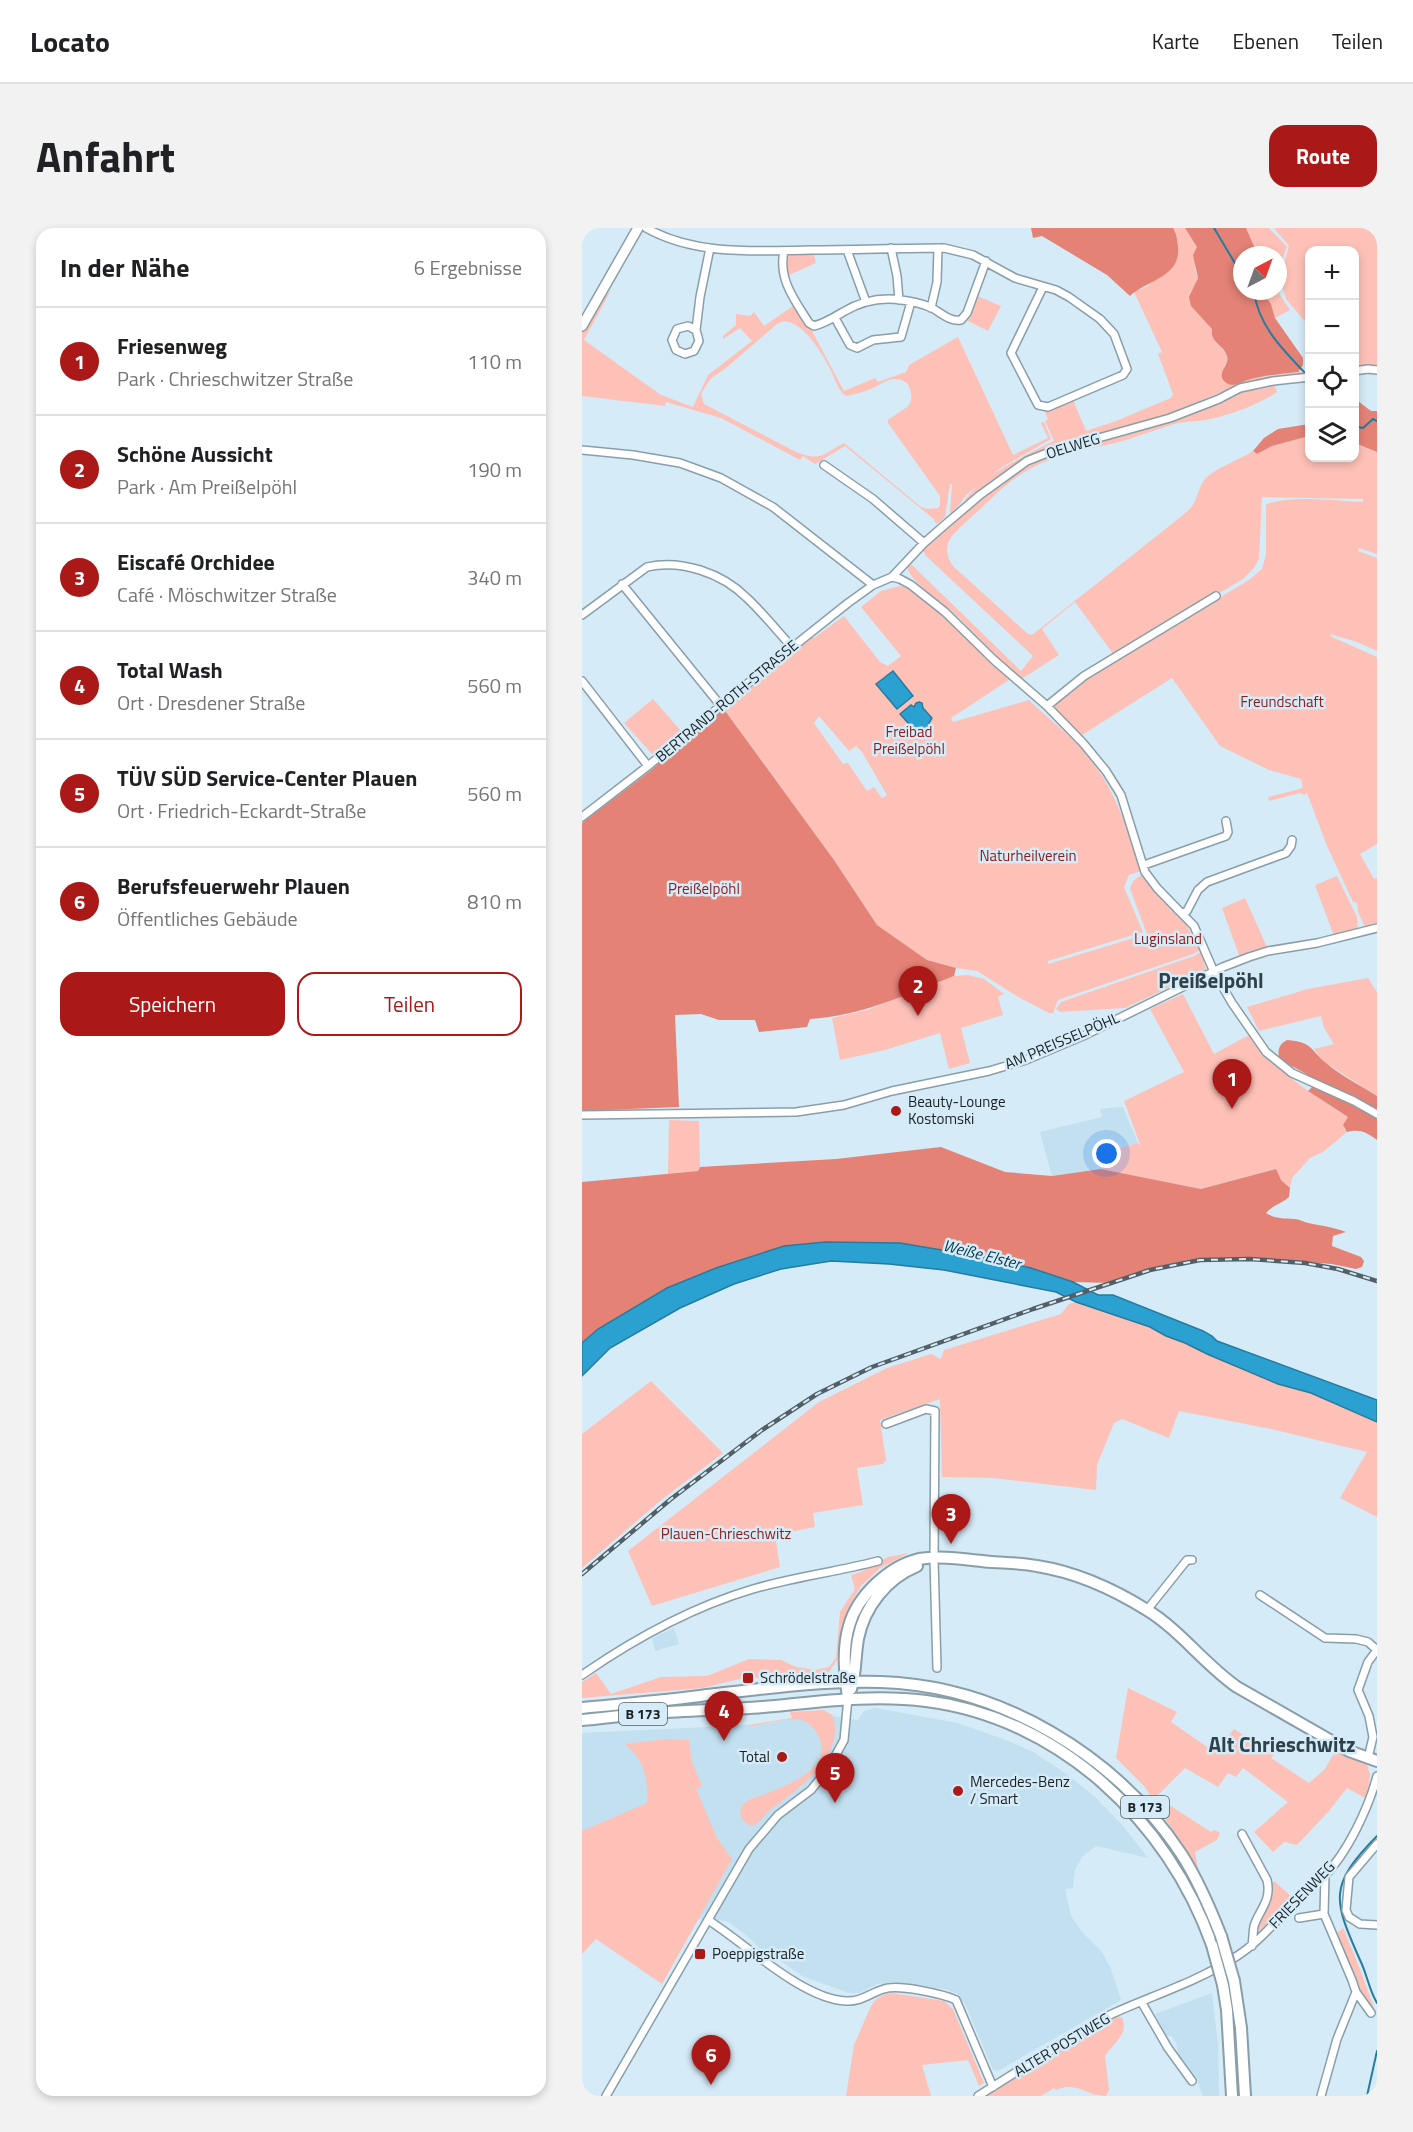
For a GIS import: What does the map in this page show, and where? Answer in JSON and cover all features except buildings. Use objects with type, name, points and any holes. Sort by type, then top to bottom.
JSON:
[{"type":"main road","points":[[848,1698],[849,1681],[845,1662],[849,1625],[868,1593],[882,1577],[898,1567],[919,1559],[948,1558],[1038,1566],[1083,1578],[1147,1610],[1180,1635],[1223,1678],[1349,1751],[1373,1760]]},
{"type":"main road","name":"B 173","points":[[582,1708],[849,1681],[919,1685],[965,1694],[1024,1718],[1078,1749],[1127,1788],[1159,1823],[1192,1872],[1221,1936],[1228,1983],[1233,2096]]},
{"type":"main road","name":"B 173","points":[[582,1720],[763,1707],[848,1698],[917,1700],[956,1707],[1003,1722],[1044,1742],[1064,1754],[1112,1791],[1138,1817],[1160,1844],[1193,1899],[1228,1983],[1241,2028],[1245,2096]]},
{"type":"street","points":[[582,326],[638,228]]},
{"type":"street","points":[[646,228],[675,241],[710,248],[745,251],[938,248],[964,252],[986,261],[1015,278],[1056,290],[1069,297],[1108,327],[1114,334],[1127,369],[1123,375],[1047,407],[1038,405],[1011,353],[1043,287]]},
{"type":"street","points":[[696,330],[688,326],[677,329],[672,340],[676,350],[685,354],[694,351],[699,341],[696,330],[710,248]]},
{"type":"street","points":[[891,248],[899,300]]},
{"type":"street","points":[[931,308],[937,282],[938,248]]},
{"type":"street","points":[[847,250],[866,302]]},
{"type":"street","points":[[784,251],[782,272],[787,288],[809,323],[814,326],[866,302],[899,300],[931,308],[952,320],[961,320],[965,317],[986,261]]},
{"type":"street","points":[[835,318],[849,345],[857,348],[873,340],[900,337],[911,302]]},
{"type":"street","points":[[1359,370],[1377,370]]},
{"type":"street","name":"OELWEG","points":[[873,585],[892,578],[924,543],[980,495],[1027,461],[1052,451],[1170,418],[1240,388],[1273,381],[1305,378]]},
{"type":"street","points":[[582,450],[680,463],[721,478],[773,507],[873,585]]},
{"type":"street","points":[[824,465],[873,499],[924,543]]},
{"type":"street","points":[[582,615],[647,567],[658,564],[687,566],[716,576],[746,597],[792,647]]},
{"type":"street","points":[[892,578],[900,579],[911,585],[945,612],[994,660],[1047,706],[1106,771],[1121,795],[1145,872],[1176,909],[1194,926],[1214,972],[1266,1052],[1292,1073],[1377,1114]]},
{"type":"street","points":[[622,584],[721,706]]},
{"type":"street","name":"BERTRAND-ROTH-STRASSE","points":[[582,817],[648,766],[792,647],[873,585]]},
{"type":"street","points":[[1047,706],[1084,676],[1216,596]]},
{"type":"street","points":[[582,681],[648,766]]},
{"type":"street","points":[[582,694],[590,690]]},
{"type":"street","points":[[1143,865],[1226,836],[1228,832],[1226,821]]},
{"type":"street","points":[[1176,909],[1182,913],[1187,912],[1198,890],[1207,882],[1286,853],[1292,846],[1292,840]]},
{"type":"street","name":"AM PREISSELPÖHL","points":[[582,1115],[796,1112],[844,1105],[892,1091],[988,1071],[1026,1060],[1083,1036],[1214,972],[1268,951],[1317,943],[1377,928]]},
{"type":"street","points":[[886,1424],[926,1409],[935,1411],[934,1559],[937,1668]]},
{"type":"street","points":[[1147,1610],[1187,1560],[1192,1560]]},
{"type":"street","points":[[582,1675],[635,1641],[697,1609],[753,1589],[878,1562]]},
{"type":"street","points":[[1260,1595],[1325,1638],[1356,1639],[1368,1642],[1377,1650],[1368,1662],[1358,1690],[1369,1716],[1373,1760]]},
{"type":"street","points":[[606,2096],[753,1844],[778,1815],[811,1790],[828,1769],[844,1740],[848,1698]]},
{"type":"street","name":"FRIESENWEG","points":[[1214,1969],[1252,1946],[1326,1875],[1354,1834],[1365,1813],[1377,1776]]},
{"type":"street","name":"FRIESENWEG","points":[[1242,1834],[1269,1888],[1261,1915],[1254,1924],[1252,1946]]},
{"type":"street","points":[[1377,1844],[1349,1877],[1346,1910],[1349,1917],[1360,1924],[1377,1925]]},
{"type":"street","points":[[1326,1875],[1324,1914],[1356,1992],[1371,2013]]},
{"type":"street","points":[[1299,1918],[1324,1914]]},
{"type":"street","points":[[708,1920],[797,1984],[833,1999],[845,2002],[859,2001],[885,1988],[894,1987],[934,1993],[956,2000],[993,2087]]},
{"type":"street","name":"ALTER POSTWEG","points":[[978,2096],[1091,2025],[1214,1969]]},
{"type":"street","points":[[1322,2096],[1337,2039],[1356,1992]]},
{"type":"street","points":[[1142,2003],[1168,2048],[1192,2081]]},
{"type":"shaded area","points":[[1123,1107],[1138,1143],[1102,1152],[1103,1166],[1101,1169],[1052,1176],[1040,1132],[1102,1117],[1100,1109]]},
{"type":"shaded area","points":[[674,1628],[679,1644],[655,1651],[652,1638]]},
{"type":"shaded area","points":[[876,1708],[957,1723],[1033,1752],[1094,1796],[1124,1827],[1148,1858],[1096,1846],[1082,1857],[1075,1870],[1073,1888],[1065,1889],[1071,1916],[1082,1932],[1102,1952],[1111,1969],[1121,2000],[998,2071],[993,2070],[966,2006],[957,1994],[945,1989],[891,1982],[877,1984],[859,1993],[849,1993],[802,1976],[775,1957],[766,1954],[727,1921],[698,1919],[582,1831],[582,1733],[767,1724],[819,1714],[858,1720],[864,1711]]},
{"type":"shaded area","points":[[1212,1993],[1218,2045],[1219,2096],[1203,2096],[1196,2077],[1178,2053],[1172,2036],[1167,2036],[1155,2014]]},
{"type":"green space","points":[[1031,228],[1173,228],[1177,239],[1177,257],[1174,265],[1162,277],[1130,296],[1107,275],[1042,236],[1033,238]]},
{"type":"green space","points":[[1173,228],[1185,228],[1197,247],[1195,269],[1198,278],[1193,288],[1191,302],[1212,329],[1213,338],[1224,351],[1228,360],[1224,367],[1236,385],[1253,378],[1299,370],[1304,374],[1244,383],[1165,415],[1041,451],[1010,468],[963,504],[969,495],[990,476],[1054,441],[1045,421],[1048,419],[1045,412],[1073,400],[1086,431],[1171,398],[1173,394],[1158,354],[1162,352],[1134,292],[1148,286],[1176,232]]},
{"type":"green space","points":[[1185,228],[1246,228],[1254,246],[1233,246],[1233,300],[1268,300],[1275,318],[1303,358],[1303,365],[1298,372],[1257,378],[1234,385],[1223,380],[1222,372],[1228,359],[1227,356],[1215,341],[1212,329],[1191,306],[1189,297],[1198,278],[1193,255],[1197,247]]},
{"type":"green space","points":[[1246,228],[1269,228],[1286,246],[1254,246]]},
{"type":"green space","points":[[1274,228],[1377,228],[1377,365],[1359,367],[1359,246],[1305,246],[1305,321],[1287,300],[1289,246]]},
{"type":"green space","points":[[814,255],[816,263],[787,276],[786,260],[789,256]]},
{"type":"green space","points":[[611,290],[584,340],[661,395],[693,407],[708,375],[752,341],[740,328],[723,339],[723,336],[736,325],[736,314],[750,316],[754,312],[764,326],[793,306],[812,331],[844,391],[875,378],[878,382],[906,372],[909,365],[958,337],[1013,455],[1048,438],[1041,423],[1044,422],[1051,439],[1002,467],[966,495],[950,514],[952,484],[950,484],[945,517],[937,524],[845,446],[815,464],[803,456],[800,460],[721,418],[666,402],[665,406],[582,396],[582,331]],"holes":[[[784,321],[805,332],[816,346],[838,387],[846,396],[894,379],[908,384],[911,392],[910,403],[888,420],[888,423],[940,496],[938,508],[921,507],[844,443],[822,455],[804,455],[704,404],[701,394],[710,379],[777,324]]]},
{"type":"green space","points":[[977,296],[1001,306],[988,331],[968,321]]},
{"type":"green space","points":[[1268,300],[1283,300],[1290,310],[1275,318]]},
{"type":"green space","name":"Freundschaft","points":[[1266,384],[1275,386],[1277,392],[1236,412],[1205,420],[1174,424],[1126,440],[1041,463],[1005,486],[957,531],[949,541],[947,552],[953,566],[1028,634],[1032,635],[1191,508],[1204,480],[1212,473],[1253,451],[1257,454],[1272,446],[1305,437],[1305,462],[1359,462],[1359,445],[1377,452],[1377,554],[1359,548],[1358,551],[1377,558],[1377,651],[1330,634],[1332,637],[1377,657],[1377,844],[1360,854],[1374,879],[1377,878],[1377,924],[1365,927],[1358,912],[1357,903],[1353,902],[1327,846],[1307,793],[1269,801],[1268,797],[1303,787],[1301,779],[1269,770],[1220,746],[1172,678],[1082,735],[1052,705],[1087,677],[1249,580],[1262,569],[1266,555],[1266,505],[1300,499],[1363,502],[1363,499],[1262,497],[1259,559],[1243,579],[1114,655],[1075,602],[1042,629],[1059,655],[1020,680],[957,616],[915,580],[907,567],[912,565],[1021,671],[1033,656],[925,555],[923,549],[997,483],[1032,461],[1216,402]]},
{"type":"green space","points":[[1359,402],[1371,411],[1377,411],[1377,452],[1359,445]]},
{"type":"green space","points":[[1305,425],[1305,437],[1272,446],[1257,454],[1253,451],[1264,438],[1278,429]]},
{"type":"green space","name":"Naturheilverein","points":[[900,586],[928,600],[973,640],[1009,680],[951,718],[953,722],[1029,700],[1071,738],[1090,759],[1117,804],[1141,871],[1129,875],[1124,887],[1143,932],[1048,961],[1048,964],[1147,934],[1130,889],[1135,880],[1143,875],[1183,919],[1200,950],[1058,1000],[1053,1013],[1049,1013],[977,971],[927,960],[877,925],[834,860],[723,708],[812,635],[814,638],[844,616],[880,662],[888,666],[901,656],[861,607],[881,591]],"holes":[[[819,716],[849,751],[856,746],[862,752],[887,795],[882,798],[874,787],[867,791],[848,763],[843,764],[814,723]]]},
{"type":"green space","points":[[653,699],[682,732],[652,754],[624,723]]},
{"type":"green space","name":"Preißelpöhl","points":[[723,708],[834,860],[877,925],[927,960],[956,968],[954,976],[866,1009],[810,1019],[807,1027],[759,1032],[755,1020],[719,1020],[701,1014],[675,1015],[679,1107],[582,1111],[582,823],[650,771]]},
{"type":"green space","points":[[1337,876],[1357,917],[1358,929],[1334,936],[1315,885]]},
{"type":"green space","points":[[1245,898],[1267,947],[1240,958],[1222,908]]},
{"type":"green space","points":[[1201,952],[1206,970],[1125,1008],[1060,1012],[1056,1009],[1061,1002]]},
{"type":"green space","points":[[968,975],[984,979],[1004,994],[998,997],[1003,1015],[961,1028],[970,1063],[949,1069],[940,1033],[885,1050],[840,1060],[832,1018],[867,1010],[954,976]]},
{"type":"green space","points":[[1368,978],[1377,992],[1377,1096],[1324,1062],[1314,1049],[1334,1044],[1324,1028],[1321,1016],[1259,1031],[1247,1007],[1308,989]]},
{"type":"green space","points":[[1183,994],[1214,1054],[1249,1035],[1270,1060],[1282,1070],[1348,1117],[1344,1128],[1347,1132],[1323,1152],[1310,1158],[1292,1178],[1290,1188],[1281,1180],[1275,1169],[1201,1189],[1101,1169],[1103,1166],[1102,1153],[1138,1143],[1141,1147],[1124,1101],[1184,1072],[1150,1009]]},
{"type":"green space","points":[[1287,1040],[1306,1044],[1332,1068],[1377,1096],[1377,1140],[1363,1132],[1347,1132],[1343,1125],[1348,1117],[1308,1091],[1313,1086],[1310,1076],[1279,1059],[1279,1048]]},
{"type":"green space","points":[[669,1120],[699,1121],[700,1167],[698,1171],[668,1174]]},
{"type":"green space","points":[[941,1147],[1005,1172],[1052,1176],[1101,1169],[1201,1189],[1276,1169],[1281,1180],[1290,1188],[1289,1197],[1266,1213],[1346,1232],[1333,1236],[1332,1246],[1361,1257],[1364,1261],[1362,1267],[1356,1269],[1332,1264],[1276,1260],[1200,1260],[1150,1270],[1111,1283],[1073,1282],[1031,1268],[989,1258],[900,1243],[826,1242],[784,1246],[716,1268],[667,1288],[598,1329],[582,1343],[582,1182],[698,1171],[700,1167],[836,1159]]},
{"type":"green space","name":"Plauen-Chrieschwitz","points":[[1076,1302],[1150,1327],[1207,1354],[1311,1393],[1377,1422],[1377,1517],[1340,1498],[1367,1452],[1271,1429],[1179,1411],[1169,1438],[1122,1419],[1114,1423],[1097,1465],[1096,1490],[993,1478],[942,1477],[940,1399],[880,1420],[886,1460],[883,1464],[857,1468],[863,1505],[813,1513],[815,1527],[775,1535],[780,1567],[652,1606],[628,1551],[819,1402],[887,1368],[931,1354],[941,1359],[944,1350],[1061,1314],[1069,1304]]},
{"type":"green space","points":[[651,1381],[723,1453],[660,1501],[582,1568],[582,1434]]},
{"type":"green space","points":[[909,1553],[880,1568],[861,1586],[850,1604],[837,1660],[829,1672],[753,1678],[751,1675],[745,1675],[744,1678],[702,1688],[582,1698],[582,1682],[596,1673],[611,1694],[661,1677],[707,1676],[749,1659],[781,1660],[796,1667],[816,1670],[829,1667],[836,1658],[840,1612],[855,1589],[851,1575],[888,1557]]},
{"type":"green space","points":[[1128,1688],[1177,1712],[1171,1722],[1216,1753],[1234,1729],[1274,1755],[1271,1758],[1309,1783],[1325,1769],[1335,1751],[1367,1764],[1370,1775],[1367,1799],[1347,1788],[1297,1845],[1284,1842],[1273,1852],[1254,1832],[1288,1802],[1243,1768],[1236,1777],[1228,1773],[1218,1787],[1185,1768],[1157,1796],[1211,1832],[1215,1830],[1220,1833],[1217,1840],[1195,1852],[1198,1869],[1144,1786],[1116,1758]]},
{"type":"green space","points":[[824,1710],[832,1715],[835,1729],[833,1743],[827,1756],[818,1769],[794,1792],[750,1826],[742,1819],[740,1810],[744,1804],[795,1781],[805,1774],[820,1758],[821,1747],[818,1735],[808,1723],[802,1720],[790,1719],[742,1726],[792,1718],[790,1712]]},
{"type":"green space","points":[[666,1739],[689,1740],[692,1762],[702,1786],[696,1789],[717,1838],[732,1859],[662,1984],[596,1939],[582,1954],[582,1831],[647,1803],[644,1770],[637,1757],[625,1744]]},
{"type":"green space","points":[[1274,1881],[1292,1897],[1309,1883],[1259,1931],[1257,1926],[1271,1896],[1270,1884]]},
{"type":"green space","points":[[1343,1928],[1377,2017],[1357,1987],[1336,1934]]},
{"type":"green space","points":[[892,1993],[944,2001],[953,2009],[984,2083],[979,2086],[968,2060],[922,2065],[931,2096],[846,2096],[854,2045],[871,2006],[875,2000]]},
{"type":"green space","points":[[1116,2015],[1122,2018],[1124,2029],[1105,2056],[1109,2090],[1106,2096],[1070,2087],[1056,2090],[1054,2088],[1041,2096],[983,2096],[1076,2036]]},
{"type":"water","points":[[893,671],[913,696],[897,709],[876,684]]},
{"type":"water","points":[[919,702],[932,718],[929,723],[932,727],[924,734],[921,730],[917,733],[900,714]]},
{"type":"water","points":[[826,1242],[900,1243],[989,1258],[1031,1268],[1073,1282],[1098,1295],[1113,1295],[1203,1331],[1217,1341],[1377,1400],[1377,1422],[1311,1393],[1278,1384],[1150,1327],[1076,1302],[1056,1292],[944,1270],[889,1264],[831,1261],[781,1269],[734,1284],[680,1308],[610,1348],[582,1376],[582,1343],[598,1329],[667,1288],[716,1268],[784,1246]]},
{"type":"waterway","points":[[1214,228],[1233,260]]},
{"type":"waterway","points":[[1255,300],[1266,327],[1305,373]]},
{"type":"waterway","points":[[1359,427],[1363,428],[1373,419],[1377,421]]},
{"type":"waterway","points":[[1377,1836],[1350,1868],[1343,1881],[1340,1894],[1344,1922],[1377,2003]]},
{"type":"waterway","points":[[1367,2096],[1377,2051]]},
{"type":"railway","points":[[582,1574],[671,1499],[762,1430],[817,1394],[872,1367],[1150,1270],[1200,1260],[1250,1259],[1305,1263],[1338,1269],[1377,1281]]},
{"type":"place","name":"Schöne Aussicht","points":[[918,1016]]},
{"type":"place","name":"Friesenweg","points":[[1232,1109]]},
{"type":"place","name":"Beauty-Lounge Kostomski","points":[[896,1111]]},
{"type":"place","name":"Eiscafé Orchidee","points":[[951,1544]]},
{"type":"place","name":"Schrödelstraße","points":[[748,1678]]},
{"type":"place","name":"Total Wash","points":[[724,1741]]},
{"type":"place","name":"Total","points":[[782,1757]]},
{"type":"place","name":"Mercedes-Benz / Smart","points":[[958,1791]]},
{"type":"place","name":"TÜV SÜD Service-Center Plauen","points":[[835,1803]]},
{"type":"place","name":"Poeppigstraße","points":[[700,1954]]},
{"type":"place","name":"Berufsfeuerwehr Plauen","points":[[711,2085]]},
{"type":"district","name":"Preißelpöhl","points":[[1211,981]]},
{"type":"district","name":"Alt Chrieschwitz","points":[[1282,1745]]},
{"type":"park label","name":"Freibad Preißelpöhl","points":[[909,740]]},
{"type":"park label","name":"Luginsland","points":[[1168,939]]},
{"type":"water label","name":"Weiße Elster","points":[[982,1254]]}]
